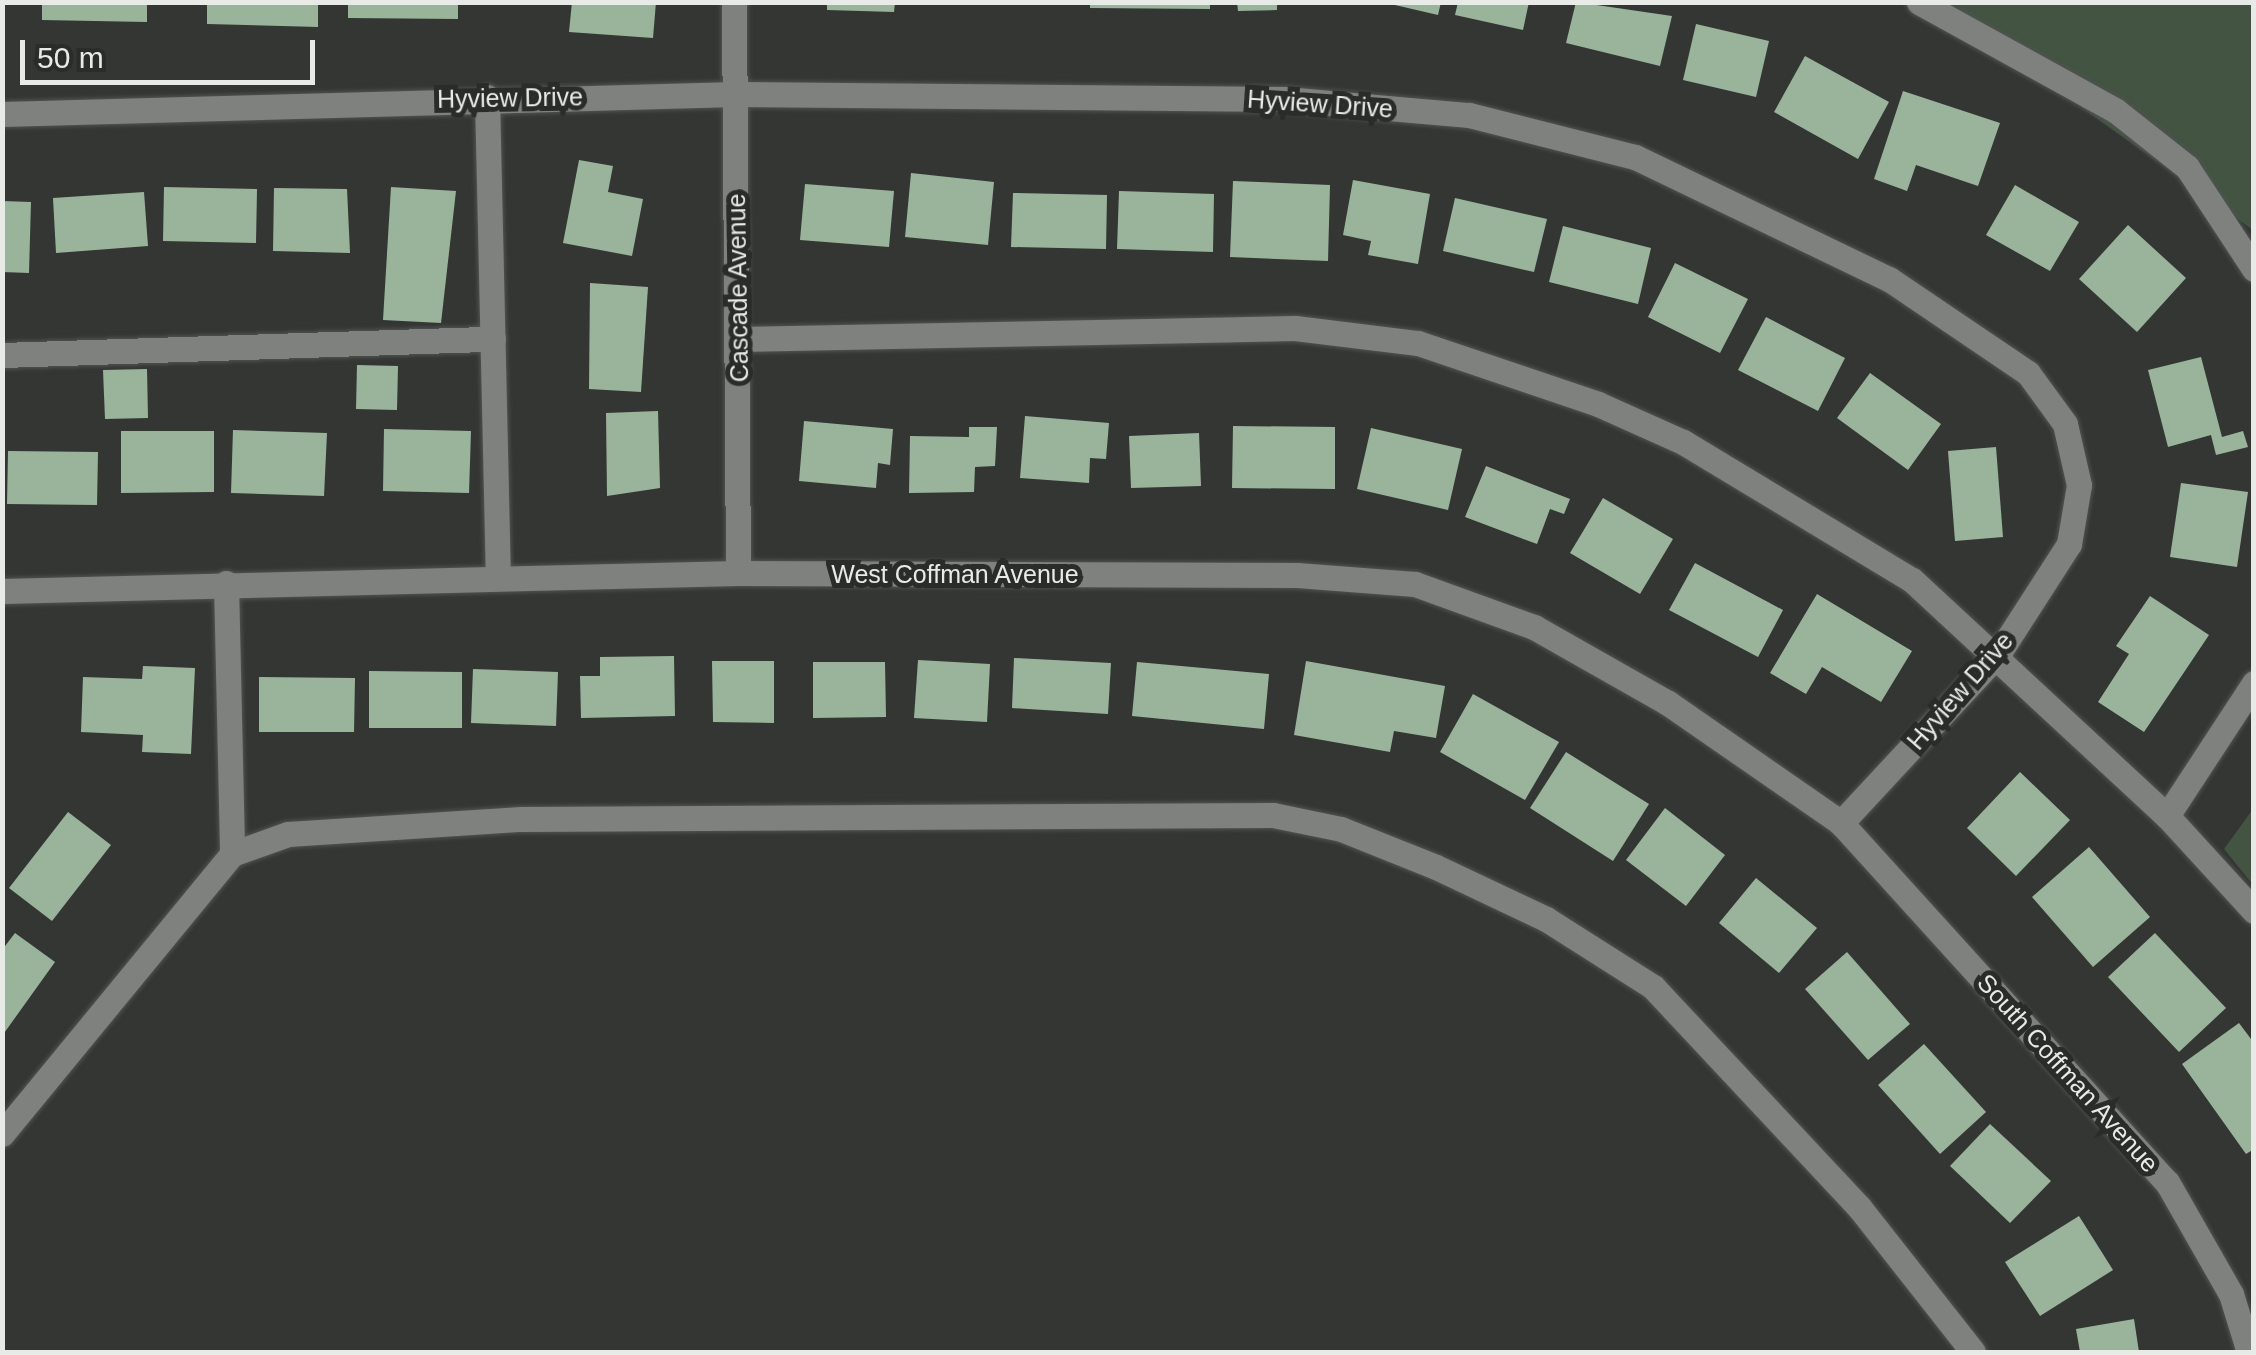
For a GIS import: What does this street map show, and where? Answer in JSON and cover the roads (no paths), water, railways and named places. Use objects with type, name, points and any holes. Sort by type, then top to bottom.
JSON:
[{"type":"street","name":"Cascade Avenue","points":[[734,2],[738,572]]},
{"type":"street","points":[[1919,2],[2114,110],[2186,167],[2254,269]]},
{"type":"street","name":"Hyview Drive","points":[[2,114],[736,94],[1285,99],[1469,115],[1635,157],[1888,279],[2028,373],[2065,424],[2079,485],[2069,544],[1998,654],[1842,824]]},
{"type":"street","points":[[486,98],[498,575]]},
{"type":"street","points":[[739,339],[1295,328],[1418,343],[1598,404],[1682,442],[1912,580],[1998,654],[2167,816],[2254,911]]},
{"type":"street","points":[[2,354],[492,339]]},
{"type":"street","name":"West Coffman Avenue","points":[[2,591],[498,575],[738,572],[1297,575],[1415,584],[1534,627],[1668,703],[1842,824]]},
{"type":"street","points":[[226,583],[232,854]]},
{"type":"street","points":[[2167,816],[2254,683]]},
{"type":"street","points":[[2,1134],[232,854],[288,834],[522,818],[1272,816],[1341,828],[1546,920],[1653,987],[1860,1207],[1972,1352]]},
{"type":"street","name":"South Coffman Avenue","points":[[1842,824],[2167,1182],[2231,1294],[2250,1352]]}]
